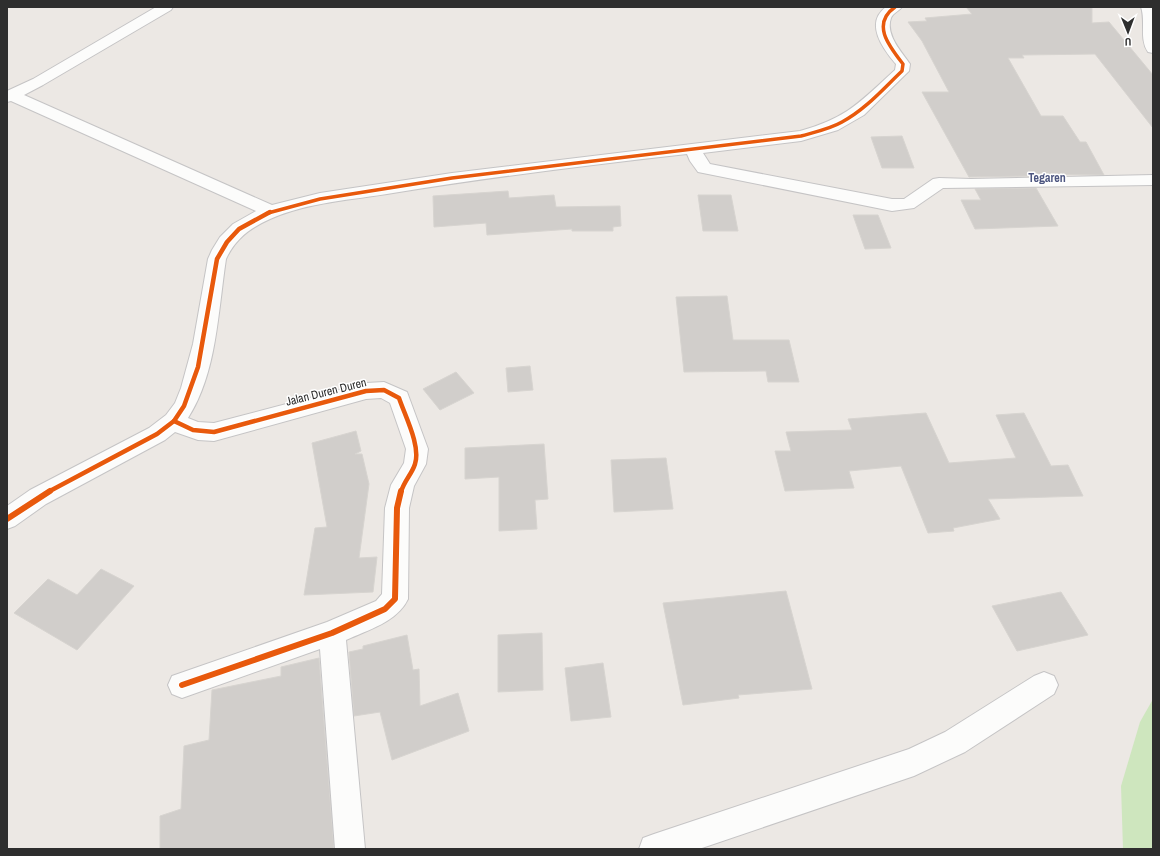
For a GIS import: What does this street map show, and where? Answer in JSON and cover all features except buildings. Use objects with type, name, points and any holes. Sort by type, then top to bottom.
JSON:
[{"type":"street","points":[[9,96],[38,82],[166,7]]},
{"type":"street","points":[[7,519],[38,497],[157,434],[174,421],[196,382],[217,259],[223,245],[232,234],[272,212],[292,205],[467,176],[801,136],[843,122],[864,106],[902,71],[903,64],[885,35],[882,21],[885,14],[896,7]]},
{"type":"street","points":[[1148,7],[1151,16],[1150,44],[1153,49]]},
{"type":"street","points":[[9,96],[272,212]]},
{"type":"street","points":[[694,149],[698,161],[704,168],[892,205],[908,204],[939,183],[971,184],[1153,180]]},
{"type":"street","name":"Jalan Duren Duren","points":[[174,421],[188,430],[200,433],[214,432],[366,391],[384,390],[399,398],[416,449],[415,464],[403,485],[397,508],[395,600],[385,609],[332,632],[182,685]]},
{"type":"street","points":[[332,632],[350,849]]},
{"type":"street","points":[[654,849],[914,762],[955,742],[1044,685]]},
{"type":"green space","points":[[1153,699],[1153,849],[1123,849],[1121,786],[1140,722]]},
{"type":"cycle path","points":[[7,519],[38,497],[157,434],[174,421],[184,406],[192,388],[198,367],[208,320],[217,259],[227,242],[247,223],[288,206],[337,196],[502,171],[801,136],[822,130],[850,117],[874,98],[902,71],[903,64],[888,42],[884,34],[883,27],[883,19],[887,13],[895,7]]},
{"type":"cycle path","points":[[174,421],[193,430],[214,432],[366,391],[384,390],[399,398],[417,449],[415,464],[403,485],[397,508],[395,599],[385,609],[332,633],[182,685]]},
{"type":"district","name":"Tegaren","points":[[1047,178]]}]
